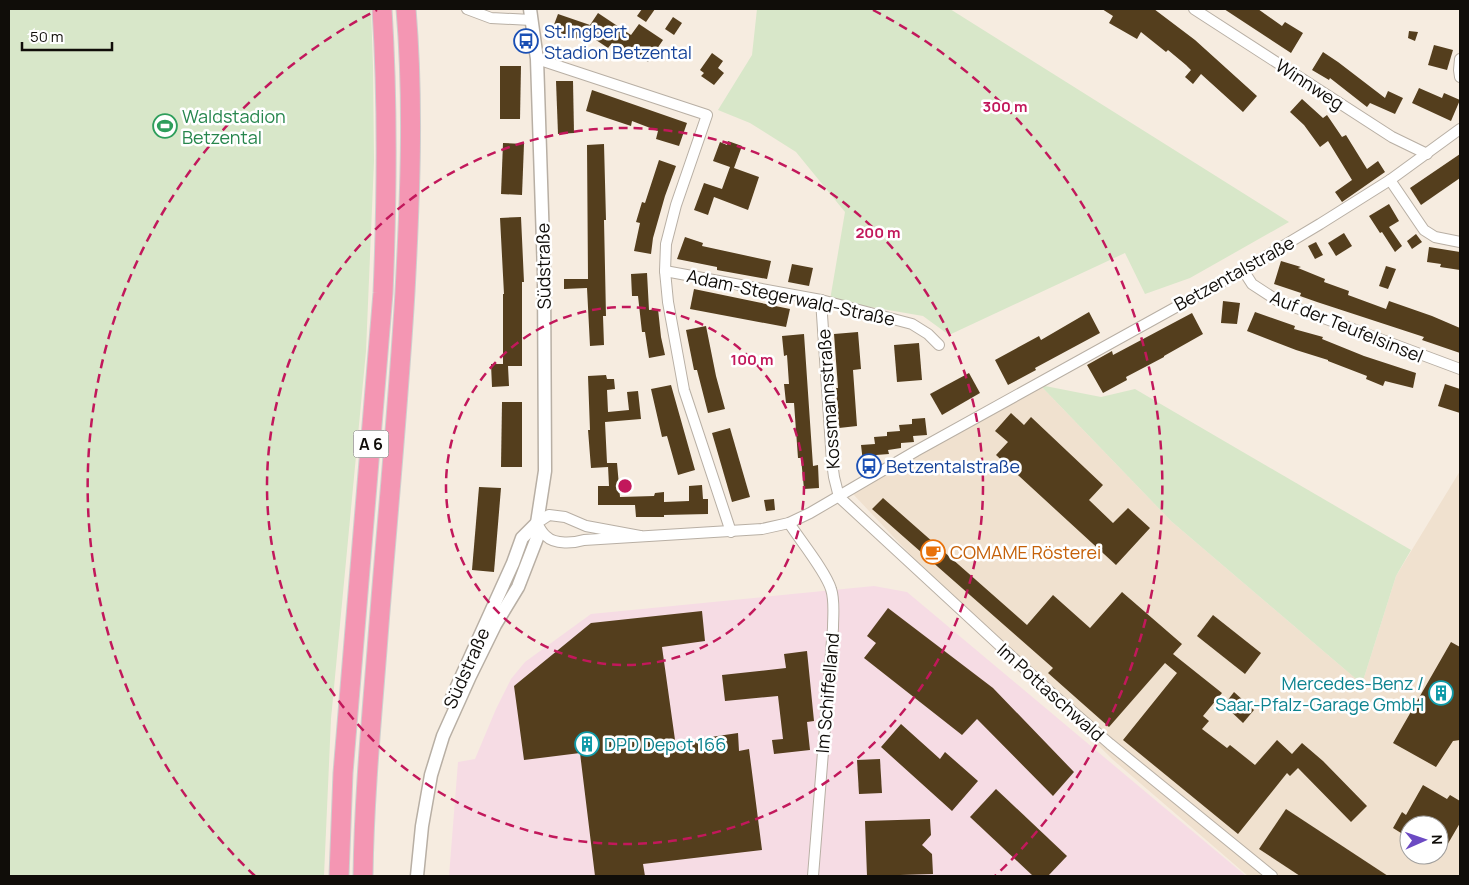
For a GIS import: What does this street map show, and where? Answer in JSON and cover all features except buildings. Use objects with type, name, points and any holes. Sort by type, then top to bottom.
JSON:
[{"type":"highway","name":"A 6","points":[[339,876],[343,773],[386,231],[386,94],[382,10]]},
{"type":"highway","name":"A 6","points":[[363,876],[372,710],[407,250],[410,176],[410,99],[406,12]]},
{"type":"street","points":[[467,9],[491,18],[530,14]]},
{"type":"street","name":"Winnweg","points":[[1194,9],[1392,137],[1427,154]]},
{"type":"street","name":"Südstraße","points":[[417,876],[422,826],[431,775],[443,736],[446,712],[456,686],[513,563],[522,538],[537,523],[545,471],[544,263],[537,58],[530,14]]},
{"type":"street","points":[[537,58],[707,115],[676,205],[666,244],[665,271],[668,302],[684,390],[731,532]]},
{"type":"street","points":[[1460,59],[1460,77]]},
{"type":"street","name":"Betzentalstraße","points":[[640,536],[731,532],[762,529],[789,523],[839,497],[924,446],[1243,270],[1390,180],[1460,129]]},
{"type":"street","points":[[1390,180],[1424,230],[1436,237],[1460,242]]},
{"type":"street","name":"Auf der Teufelsinsel","points":[[1243,270],[1252,284],[1278,301],[1460,369]]},
{"type":"street","name":"Adam-Stegerwald-Straße","points":[[665,271],[821,300],[912,324],[928,334],[939,345]]},
{"type":"street","name":"Kossmannstraße","points":[[821,300],[832,462],[839,497]]},
{"type":"street","name":"Im Pottaschwald","points":[[839,497],[1049,691],[1110,744],[1272,876]]},
{"type":"street","points":[[549,515],[565,517],[586,526],[640,536],[584,540],[574,543],[558,541],[546,537],[537,523],[549,515]]},
{"type":"street","name":"Im Schiffelland","points":[[789,523],[826,577],[831,589],[833,603],[833,628],[813,876]]},
{"type":"shaded area","points":[[1040,385],[1171,521],[1362,684],[1396,576],[1460,471],[1460,876],[1248,876],[1112,759],[955,602],[853,494]]},
{"type":"shaded area","points":[[874,586],[907,592],[1246,876],[449,876],[458,762],[475,759],[511,679],[525,662],[591,614]]},
{"type":"green space","points":[[9,9],[371,9],[374,161],[366,351],[331,719],[324,876],[9,876]]},
{"type":"green space","points":[[757,9],[950,9],[1289,222],[1190,278],[1145,294],[1125,253],[949,335],[923,316],[830,300],[845,212],[796,152],[750,123],[718,110],[752,55]]},
{"type":"green space","points":[[1040,385],[1101,397],[1135,389],[1411,550],[1396,576],[1362,684],[1171,521]]},
{"type":"place","name":"St.Ingbert Stadion Betzental","points":[[526,41]]},
{"type":"place","name":"Waldstadion Betzental","points":[[165,126]]},
{"type":"place","name":"Betzentalstraße","points":[[869,466]]},
{"type":"place","name":"COMAME Rösterei","points":[[933,552]]},
{"type":"place","name":"Mercedes-Benz / Saar-Pfalz-Garage GmbH","points":[[1441,693]]},
{"type":"place","name":"DPD Depot 166","points":[[587,744]]}]
